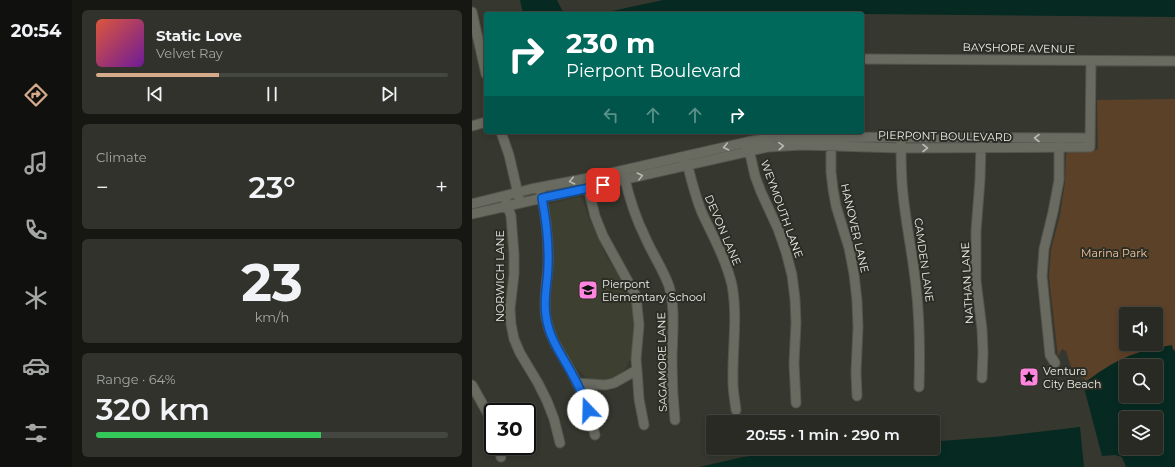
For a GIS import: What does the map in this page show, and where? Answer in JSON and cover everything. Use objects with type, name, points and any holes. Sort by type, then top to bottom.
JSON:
[{"type":"street","points":[[472,12],[475,45],[484,69]]},
{"type":"street","name":"BAYSHORE AVENUE","points":[[864,59],[1175,61]]},
{"type":"street","points":[[1090,138],[1092,61]]},
{"type":"street","points":[[472,126],[484,123]]},
{"type":"street","points":[[502,134],[509,155],[520,203]]},
{"type":"street","name":"PIERPONT BOULEVARD","points":[[472,204],[623,170],[687,160],[748,147],[775,137],[901,148],[1090,147],[1090,138],[901,137],[830,141]]},
{"type":"street","name":"CAMDEN LANE","points":[[901,137],[901,174],[919,317],[919,387]]},
{"type":"street","name":"NATHAN LANE","points":[[981,138],[980,180],[976,231],[976,281],[982,329],[982,378]]},
{"type":"street","points":[[1055,363],[1050,355],[1042,276],[1044,249],[1059,180],[1059,138]]},
{"type":"street","name":"HANOVER LANE","points":[[830,141],[833,189],[836,206],[849,248],[857,301],[858,327],[856,372],[858,396]]},
{"type":"street","name":"WEYMOUTH LANE","points":[[748,147],[759,187],[778,229],[792,275],[796,323],[794,363],[796,403]]},
{"type":"street","name":"PIERPONT BOULEVARD","points":[[472,214],[625,180],[687,160]]},
{"type":"street","name":"DEVON LANE","points":[[687,160],[695,194],[720,249],[732,285],[736,322],[733,383],[736,410]]},
{"type":"street","name":"SAGAMORE LANE","points":[[623,170],[638,223],[663,271],[669,286],[674,319],[672,375],[675,420]]},
{"type":"street","points":[[589,178],[591,187],[590,195],[595,216],[612,254],[636,296],[639,325],[636,359],[639,399],[644,425]]},
{"type":"street","points":[[540,188],[549,247],[545,301],[549,330],[554,344],[577,383],[588,410],[595,435]]},
{"type":"street","name":"NORWICH LANE","points":[[505,196],[511,216],[514,254],[514,274],[510,309],[514,339],[520,353],[547,401],[560,443]]},
{"type":"street","points":[[577,383],[605,385],[614,383],[637,370]]},
{"type":"street","points":[[472,385],[484,407]]},
{"type":"shaded area","name":"Pierpont Elementary School","points":[[578,197],[583,200],[589,220],[605,254],[624,283],[634,307],[636,323],[634,345],[625,369],[617,378],[601,382],[591,380],[582,374],[568,358],[552,332],[548,303],[553,267],[553,247],[552,227],[548,205]]},
{"type":"green space","name":"Marina Park","points":[[1175,99],[1175,349],[1136,359],[1119,359],[1119,365],[1087,381],[1072,370],[1066,351],[1062,349],[1058,356],[1049,277],[1051,250],[1060,215],[1065,182],[1066,155],[1068,152],[1090,152],[1098,149],[1097,100]]},
{"type":"water","points":[[520,0],[557,0],[562,10],[565,12],[523,12]]},
{"type":"water","points":[[663,0],[1175,0],[1175,17],[864,14],[864,12],[607,12]]},
{"type":"water","points":[[1172,345],[1173,350],[1175,351],[1175,467],[1126,467],[1122,457],[1115,455],[1102,456],[1083,384],[1119,361],[1119,403],[1163,403],[1163,359],[1123,359],[1143,351],[1163,351],[1163,346]]},
{"type":"water","points":[[1080,427],[1084,467],[699,467],[743,457],[761,455],[940,455],[940,441],[994,437]]},
{"type":"place","name":"Pierpont Elementary School","points":[[588,290]]},
{"type":"place","name":"Ventura City Beach","points":[[1029,377]]},
{"type":"route","points":[[588,410],[572,374],[554,344],[549,330],[545,301],[549,247],[542,198],[603,185]]}]
